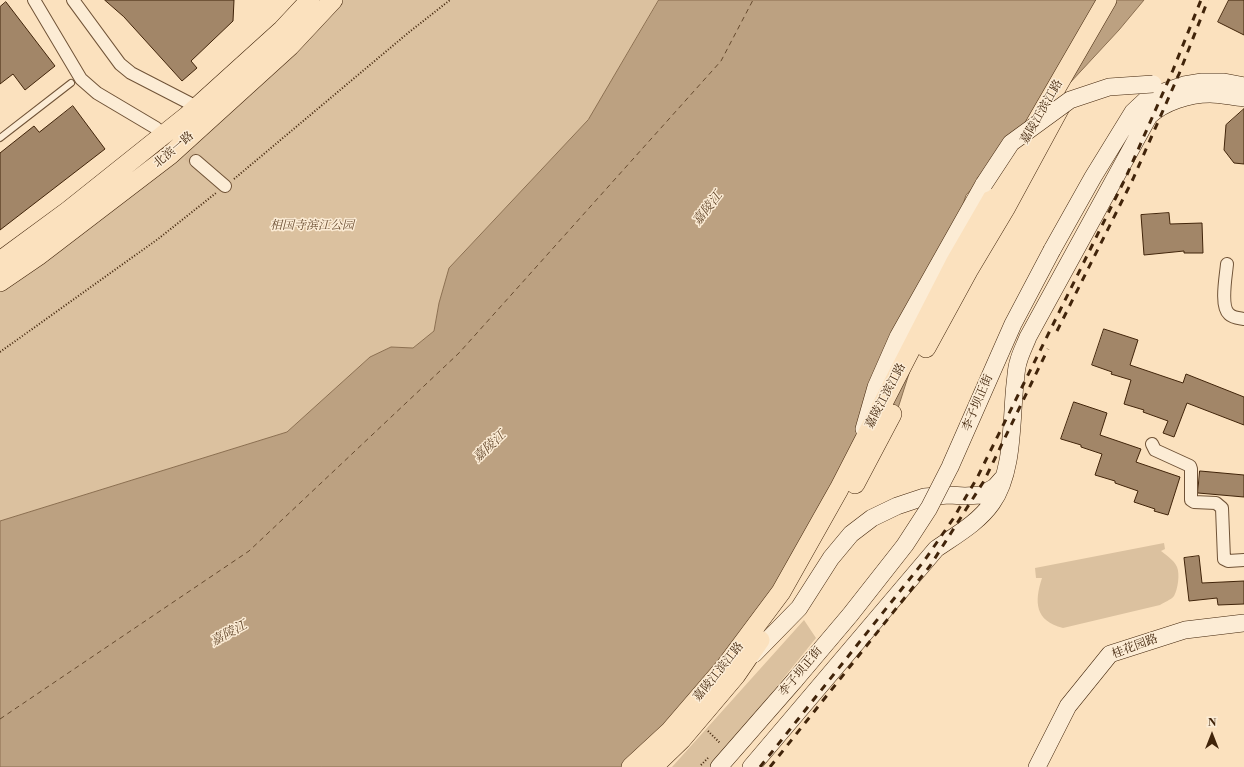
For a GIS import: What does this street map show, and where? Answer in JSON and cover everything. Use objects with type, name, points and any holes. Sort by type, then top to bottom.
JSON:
[{"type":"main road","name":"北滨一路","points":[[0,261],[68,211],[197,107],[282,30],[310,0]]},
{"type":"main road","name":"北滨一路","points":[[0,282],[38,256],[170,155],[290,46],[334,0]]},
{"type":"main road","name":"嘉陵江滨江路","points":[[631,767],[670,731],[725,667],[781,592],[839,488],[956,263],[1107,0]]},
{"type":"main road","name":"嘉陵江滨江路","points":[[653,767],[681,740],[736,675],[788,600],[849,496],[968,271],[1005,209],[1120,0]]},
{"type":"main road","points":[[860,446],[876,387],[898,337],[984,184],[1012,144],[1070,100],[1109,87],[1202,82]]},
{"type":"main road","name":"李子坝正街","points":[[719,767],[795,680],[859,603],[905,545],[929,508],[950,467],[1013,324],[1093,177],[1134,112],[1149,97],[1184,85],[1202,82],[1224,82],[1244,86]]},
{"type":"main road","name":"李子坝正街","points":[[751,767],[936,549],[973,523],[992,503],[1001,487],[1005,475],[1010,445],[1012,409],[1018,363],[1028,337],[1148,116],[1156,109],[1174,101],[1197,94],[1244,98]]},
{"type":"main road","points":[[736,675],[799,608],[831,558],[851,534],[872,518],[897,506],[924,497],[981,495],[995,487],[1005,475]]},
{"type":"main road","name":"桂花园路","points":[[1037,767],[1068,706],[1110,654],[1185,630],[1244,623]]},
{"type":"street","points":[[34,0],[81,79],[98,93],[156,128]]},
{"type":"street","points":[[74,0],[120,64],[131,73],[197,107]]},
{"type":"street","points":[[196,161],[225,186]]},
{"type":"street","points":[[1227,264],[1224,300],[1225,309],[1228,314],[1234,318],[1244,319]]},
{"type":"street","points":[[1152,444],[1155,450],[1190,466],[1191,500],[1194,502],[1216,503],[1222,508],[1224,559],[1228,561],[1244,560]]},
{"type":"lane","points":[[0,138],[71,83]]},
{"type":"path","points":[[697,721],[721,742],[716,748]]},
{"type":"green space","name":"相国寺滨江公园","points":[[343,0],[659,0],[588,120],[449,268],[439,303],[434,331],[413,348],[391,347],[370,357],[287,432],[0,521],[0,290],[294,50]]},
{"type":"green space","points":[[1164,543],[1165,549],[1161,551],[1174,562],[1177,567],[1178,574],[1177,590],[1174,596],[1169,600],[1160,605],[1063,628],[1047,621],[1042,615],[1039,609],[1038,595],[1042,578],[1036,578],[1035,568]]},
{"type":"green space","points":[[804,620],[816,638],[719,758],[710,767],[672,767]]},
{"type":"water","name":"嘉陵江","points":[[659,0],[1144,0],[1119,30],[966,195],[891,430],[643,767],[0,767],[0,521],[287,432],[370,357],[391,347],[413,348],[434,331],[439,303],[449,268],[588,120]]},
{"type":"building","points":[[105,0],[234,0],[233,21],[191,61],[197,68],[182,81],[124,17]]},
{"type":"building","points":[[1229,0],[1244,0],[1244,35],[1218,22]]},
{"type":"building","points":[[6,2],[55,66],[25,90],[13,74],[0,84],[0,7]]},
{"type":"building","points":[[73,106],[105,149],[0,230],[0,153],[34,126],[39,132]]},
{"type":"building","points":[[1244,109],[1244,164],[1234,163],[1224,150],[1226,125]]},
{"type":"building","points":[[1169,213],[1170,224],[1202,223],[1203,253],[1184,253],[1184,251],[1144,255],[1141,215]]},
{"type":"building","points":[[1104,329],[1138,340],[1130,365],[1183,383],[1186,374],[1244,397],[1244,425],[1187,403],[1174,437],[1163,433],[1168,421],[1143,412],[1144,410],[1124,404],[1131,380],[1111,374],[1112,372],[1092,365]]},
{"type":"building","points":[[1074,402],[1107,413],[1100,435],[1141,449],[1136,462],[1180,477],[1168,515],[1154,511],[1155,509],[1134,502],[1138,491],[1115,483],[1115,481],[1095,475],[1102,454],[1081,447],[1081,445],[1061,439]]},
{"type":"building","points":[[1200,471],[1244,475],[1244,497],[1198,493]]},
{"type":"building","points":[[1199,556],[1202,583],[1244,581],[1244,604],[1218,605],[1217,598],[1189,601],[1184,558]]},
{"type":"ferry route","points":[[0,719],[249,551],[459,353],[721,61],[753,0]]},
{"type":"tunnel","points":[[174,143],[196,161]]},
{"type":"railway","points":[[760,767],[924,561],[953,519],[977,478],[1126,177],[1173,70],[1201,0]]},
{"type":"railway","points":[[1057,331],[1133,179],[1179,74],[1208,0]]},
{"type":"railway","points":[[770,767],[930,566],[984,481],[1048,349]]}]
